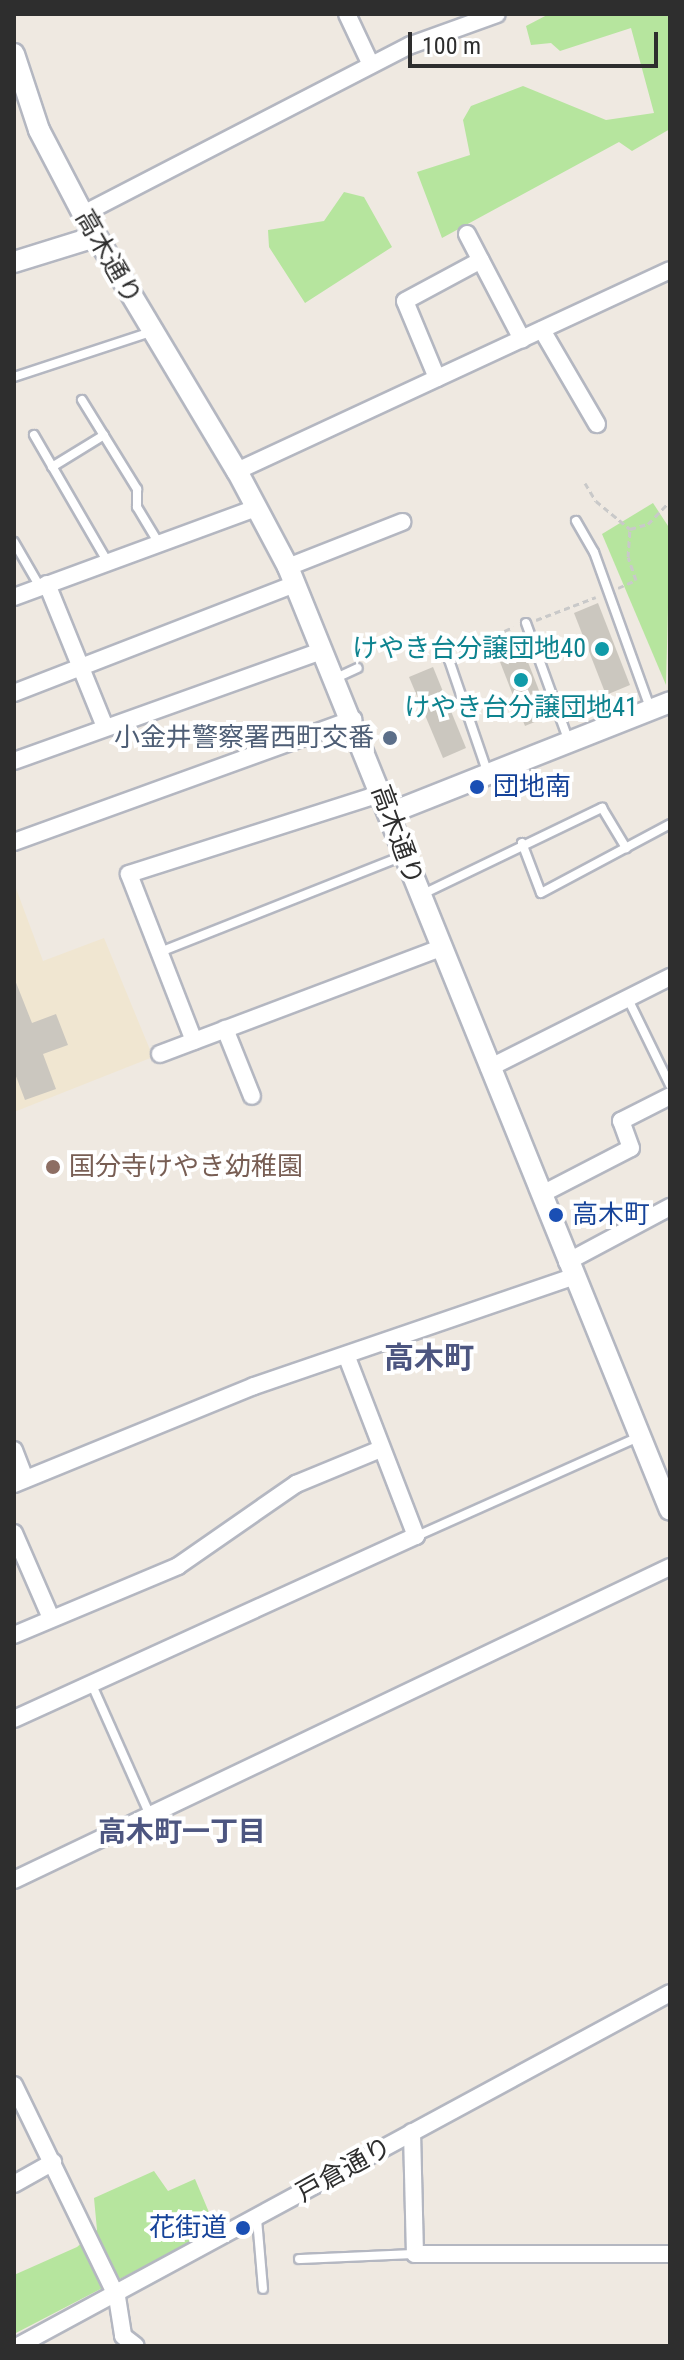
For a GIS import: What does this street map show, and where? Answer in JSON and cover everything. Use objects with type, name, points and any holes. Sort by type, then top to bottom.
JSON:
[{"type":"street","points":[[347,14],[371,65]]},
{"type":"street","points":[[83,214],[371,65],[497,14]]},
{"type":"street","name":"高木通り","points":[[14,54],[39,130],[95,237],[258,507],[291,575],[321,651],[353,719],[419,896],[670,1510]]},
{"type":"street","points":[[467,234],[522,339]]},
{"type":"street","points":[[14,262],[95,237]]},
{"type":"street","points":[[437,378],[405,301],[481,260]]},
{"type":"street","points":[[237,471],[670,270]]},
{"type":"street","points":[[542,330],[597,424]]},
{"type":"street","points":[[14,597],[258,507]]},
{"type":"street","points":[[14,693],[291,575],[402,522]]},
{"type":"street","points":[[44,585],[83,665],[105,727]]},
{"type":"street","points":[[14,761],[321,651]]},
{"type":"street","points":[[194,1041],[129,874],[488,774],[660,706]]},
{"type":"street","points":[[14,842],[353,719]]},
{"type":"street","points":[[160,1054],[440,948]]},
{"type":"street","points":[[489,1068],[670,977]]},
{"type":"street","points":[[225,1029],[252,1096]]},
{"type":"street","points":[[542,1194],[631,1148],[621,1121],[670,1096]]},
{"type":"street","points":[[14,1450],[20,1482],[254,1386],[346,1355],[570,1269],[670,1207]]},
{"type":"street","points":[[14,1719],[416,1536],[346,1355]]},
{"type":"street","points":[[14,1635],[178,1566],[296,1484],[381,1449]]},
{"type":"street","points":[[14,1533],[51,1618]]},
{"type":"street","points":[[14,1880],[670,1567]]},
{"type":"street","name":"戸倉通り","points":[[18,2346],[117,2297],[412,2132],[670,1993]]},
{"type":"street","points":[[14,2085],[117,2297],[123,2336],[136,2346]]},
{"type":"street","points":[[412,2132],[415,2254],[670,2254]]},
{"type":"street","points":[[14,2184],[53,2162]]},
{"type":"lane","points":[[14,377],[151,332]]},
{"type":"lane","points":[[82,400],[137,489],[137,507],[158,542]]},
{"type":"lane","points":[[34,435],[107,561]]},
{"type":"lane","points":[[52,467],[104,435]]},
{"type":"lane","points":[[576,521],[660,706]]},
{"type":"lane","points":[[14,542],[44,585]]},
{"type":"lane","points":[[526,623],[569,742]]},
{"type":"lane","points":[[448,657],[488,774]]},
{"type":"lane","points":[[334,679],[358,668]]},
{"type":"lane","points":[[419,896],[522,843],[602,808],[626,848]]},
{"type":"lane","points":[[522,843],[541,893],[670,824]]},
{"type":"lane","points":[[160,952],[403,856]]},
{"type":"lane","points":[[628,998],[670,1085]]},
{"type":"lane","points":[[416,1536],[640,1437]]},
{"type":"lane","points":[[92,1685],[150,1815]]},
{"type":"lane","points":[[257,2219],[263,2289]]},
{"type":"lane","points":[[299,2259],[415,2254]]},
{"type":"path","points":[[585,483],[596,501],[630,529]]},
{"type":"path","points":[[630,529],[648,524],[670,501]]},
{"type":"path","points":[[608,592],[636,580],[628,557],[630,529]]},
{"type":"shaded area","points":[[14,883],[43,961],[104,938],[153,1057],[14,1112]]},
{"type":"green space","points":[[549,14],[670,14],[670,129],[632,151],[619,142],[442,238],[417,172],[470,155],[463,120],[471,106],[523,86],[606,120],[654,113],[631,28],[560,51],[551,43],[531,45],[526,26]]},
{"type":"green space","points":[[344,192],[364,197],[392,247],[305,303],[269,247],[268,230],[324,221]]},
{"type":"green space","points":[[653,503],[670,529],[666,685],[602,534]]},
{"type":"green space","points":[[154,2171],[168,2191],[195,2179],[216,2229],[14,2334],[14,2275],[77,2247],[97,2230],[94,2198]]},
{"type":"building","name":"けやき台分譲団地40","points":[[598,603],[630,685],[606,695],[574,613]]},
{"type":"building","name":"けやき台分譲団地41","points":[[517,634],[549,716],[525,726],[493,644]]},
{"type":"building","points":[[433,667],[466,748],[443,758],[409,677]]},
{"type":"building","points":[[15,980],[32,1023],[56,1014],[68,1045],[43,1054],[56,1089],[25,1100],[14,1071]]},
{"type":"place","name":"けやき台分譲団地40","points":[[602,649]]},
{"type":"place","name":"けやき台分譲団地41","points":[[521,680]]},
{"type":"place","name":"小金井警察署西町交番","points":[[390,738]]},
{"type":"place","name":"団地南","points":[[477,787]]},
{"type":"place","name":"国分寺けやき幼稚園","points":[[53,1167]]},
{"type":"place","name":"高木町","points":[[556,1215]]},
{"type":"place","name":"花街道","points":[[243,2228]]},
{"type":"district","name":"高木町","points":[[429,1358]]},
{"type":"district","name":"高木町一丁目","points":[[182,1832]]}]
